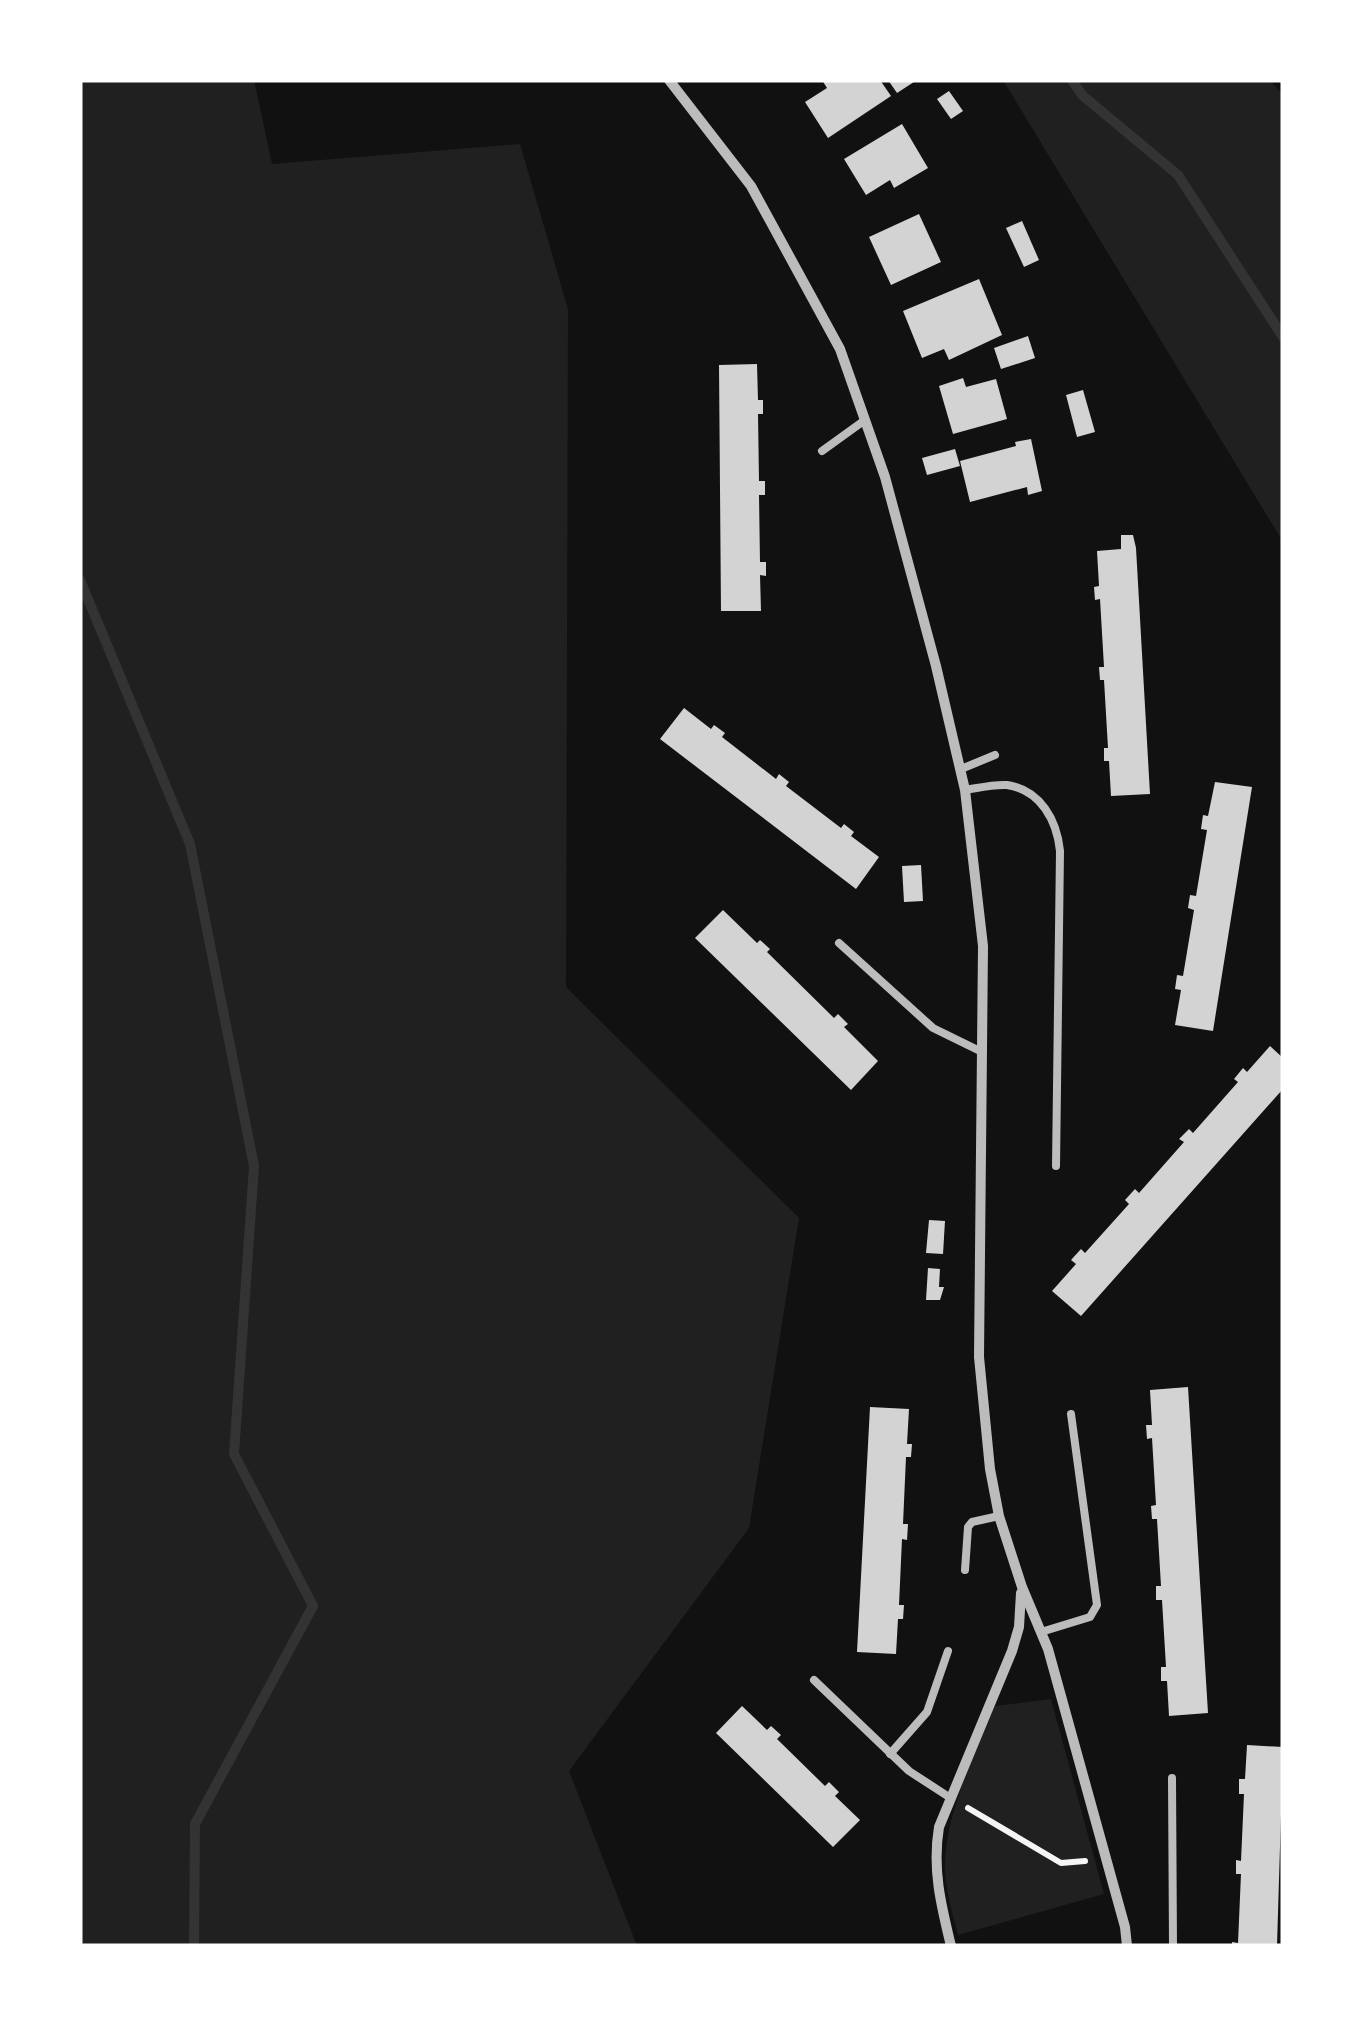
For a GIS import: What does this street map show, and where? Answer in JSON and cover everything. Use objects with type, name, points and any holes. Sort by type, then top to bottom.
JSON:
[{"type":"street","points":[[669,80],[752,186],[840,349],[890,496],[961,769],[983,946],[979,1357],[984,1422],[999,1516],[1041,1632],[1128,1946]]},
{"type":"street","points":[[951,1946],[936,1881],[934,1854],[939,1827],[1012,1651],[1019,1627],[1022,1587]]},
{"type":"lane","points":[[822,451],[865,420]]},
{"type":"lane","points":[[961,769],[995,755]]},
{"type":"lane","points":[[965,790],[1005,785],[1019,788],[1034,797],[1058,829],[1056,1166]]},
{"type":"lane","points":[[839,943],[933,1028],[982,1052]]},
{"type":"lane","points":[[1041,1632],[1090,1617],[1097,1605],[1070,1414]]},
{"type":"lane","points":[[965,1570],[968,1527],[972,1522],[999,1516]]},
{"type":"lane","points":[[890,1754],[927,1712],[948,1651]]},
{"type":"lane","points":[[814,1680],[909,1772],[949,1797]]},
{"type":"lane","points":[[1172,1778],[1173,1946]]},
{"type":"path","points":[[949,1797],[1061,1864],[1106,1859]]},
{"type":"shaded area","points":[[80,80],[254,80],[272,164],[520,144],[568,309],[566,987],[799,1218],[749,1528],[569,1771],[637,1946],[80,1946]]},
{"type":"shaded area","points":[[1003,80],[1270,80],[1283,95],[1283,542]]},
{"type":"shaded area","points":[[1051,1699],[1104,1894],[958,1935],[945,1865],[950,1824],[963,1784],[995,1706]]},
{"type":"building","points":[[822,80],[880,80],[891,96],[828,138],[805,102],[827,88]]},
{"type":"building","points":[[888,80],[917,80],[897,93]]},
{"type":"building","points":[[949,91],[963,111],[951,119],[937,99]]},
{"type":"building","points":[[902,124],[928,168],[894,188],[890,180],[866,195],[844,159]]},
{"type":"building","points":[[919,214],[941,262],[891,285],[869,237]]},
{"type":"building","points":[[1022,221],[1039,260],[1024,267],[1006,228]]},
{"type":"building","points":[[979,279],[1002,335],[949,360],[944,349],[922,358],[903,311]]},
{"type":"building","points":[[1028,336],[1035,358],[1001,369],[994,348]]},
{"type":"building","points":[[757,364],[758,400],[763,400],[763,414],[758,414],[759,481],[765,481],[765,495],[759,495],[760,562],[766,562],[766,576],[760,575],[761,611],[721,611],[719,365]]},
{"type":"building","points":[[963,378],[966,387],[996,379],[1007,419],[953,434],[939,386]]},
{"type":"building","points":[[1083,390],[1095,432],[1077,437],[1066,395]]},
{"type":"building","points":[[1031,439],[1042,491],[1028,495],[1027,487],[970,502],[960,461]]},
{"type":"building","points":[[955,449],[960,466],[927,475],[922,458]]},
{"type":"building","points":[[1121,535],[1133,535],[1136,548],[1150,794],[1111,796],[1109,761],[1104,761],[1104,748],[1108,748],[1104,680],[1100,680],[1099,667],[1104,667],[1100,599],[1095,600],[1094,587],[1099,586],[1097,551],[1121,549]]},
{"type":"building","points":[[684,708],[711,729],[714,725],[725,733],[722,737],[776,779],[779,774],[789,782],[786,786],[841,828],[844,824],[854,832],[851,836],[879,857],[856,889],[660,739]]},
{"type":"building","points":[[1215,782],[1252,787],[1213,1031],[1175,1025],[1181,990],[1175,989],[1177,975],[1183,976],[1194,910],[1188,908],[1190,895],[1196,896],[1207,830],[1201,829],[1203,815],[1208,816]]},
{"type":"building","points":[[921,865],[923,901],[904,902],[902,866]]},
{"type":"building","points":[[723,910],[757,943],[760,940],[770,949],[767,952],[834,1018],[838,1014],[848,1024],[844,1027],[878,1061],[851,1090],[695,938]]},
{"type":"building","points":[[1270,1046],[1283,1058],[1283,1089],[1081,1316],[1052,1291],[1076,1264],[1071,1260],[1081,1249],[1085,1253],[1129,1204],[1125,1200],[1135,1189],[1139,1193],[1184,1142],[1179,1139],[1189,1129],[1193,1133],[1238,1082],[1234,1079],[1243,1068],[1247,1072]]},
{"type":"building","points":[[929,1220],[945,1221],[943,1254],[926,1253]]},
{"type":"building","points":[[928,1268],[940,1269],[939,1287],[944,1287],[940,1300],[926,1300]]},
{"type":"building","points":[[1188,1387],[1208,1713],[1169,1716],[1167,1681],[1161,1681],[1161,1667],[1166,1667],[1162,1600],[1156,1600],[1156,1586],[1161,1586],[1157,1519],[1152,1519],[1151,1506],[1156,1505],[1152,1438],[1147,1439],[1146,1425],[1152,1425],[1150,1390]]},
{"type":"building","points":[[870,1407],[909,1409],[907,1444],[912,1444],[911,1457],[906,1457],[903,1524],[908,1524],[907,1540],[902,1539],[899,1605],[904,1605],[903,1619],[898,1619],[896,1654],[857,1652]]},
{"type":"building","points":[[742,1706],[767,1730],[771,1726],[781,1735],[777,1739],[825,1786],[829,1782],[839,1792],[835,1796],[860,1820],[833,1847],[716,1733]]},
{"type":"building","points":[[1247,1745],[1283,1747],[1277,1946],[1232,1946],[1232,1942],[1238,1943],[1241,1874],[1236,1874],[1236,1860],[1241,1861],[1244,1794],[1239,1794],[1239,1779],[1245,1779]]},
{"type":"waterway","points":[[1072,80],[1082,95],[1178,175],[1283,337]]},
{"type":"waterway","points":[[80,580],[190,844],[254,1166],[234,1454],[313,1606],[195,1824],[194,1946]]}]
